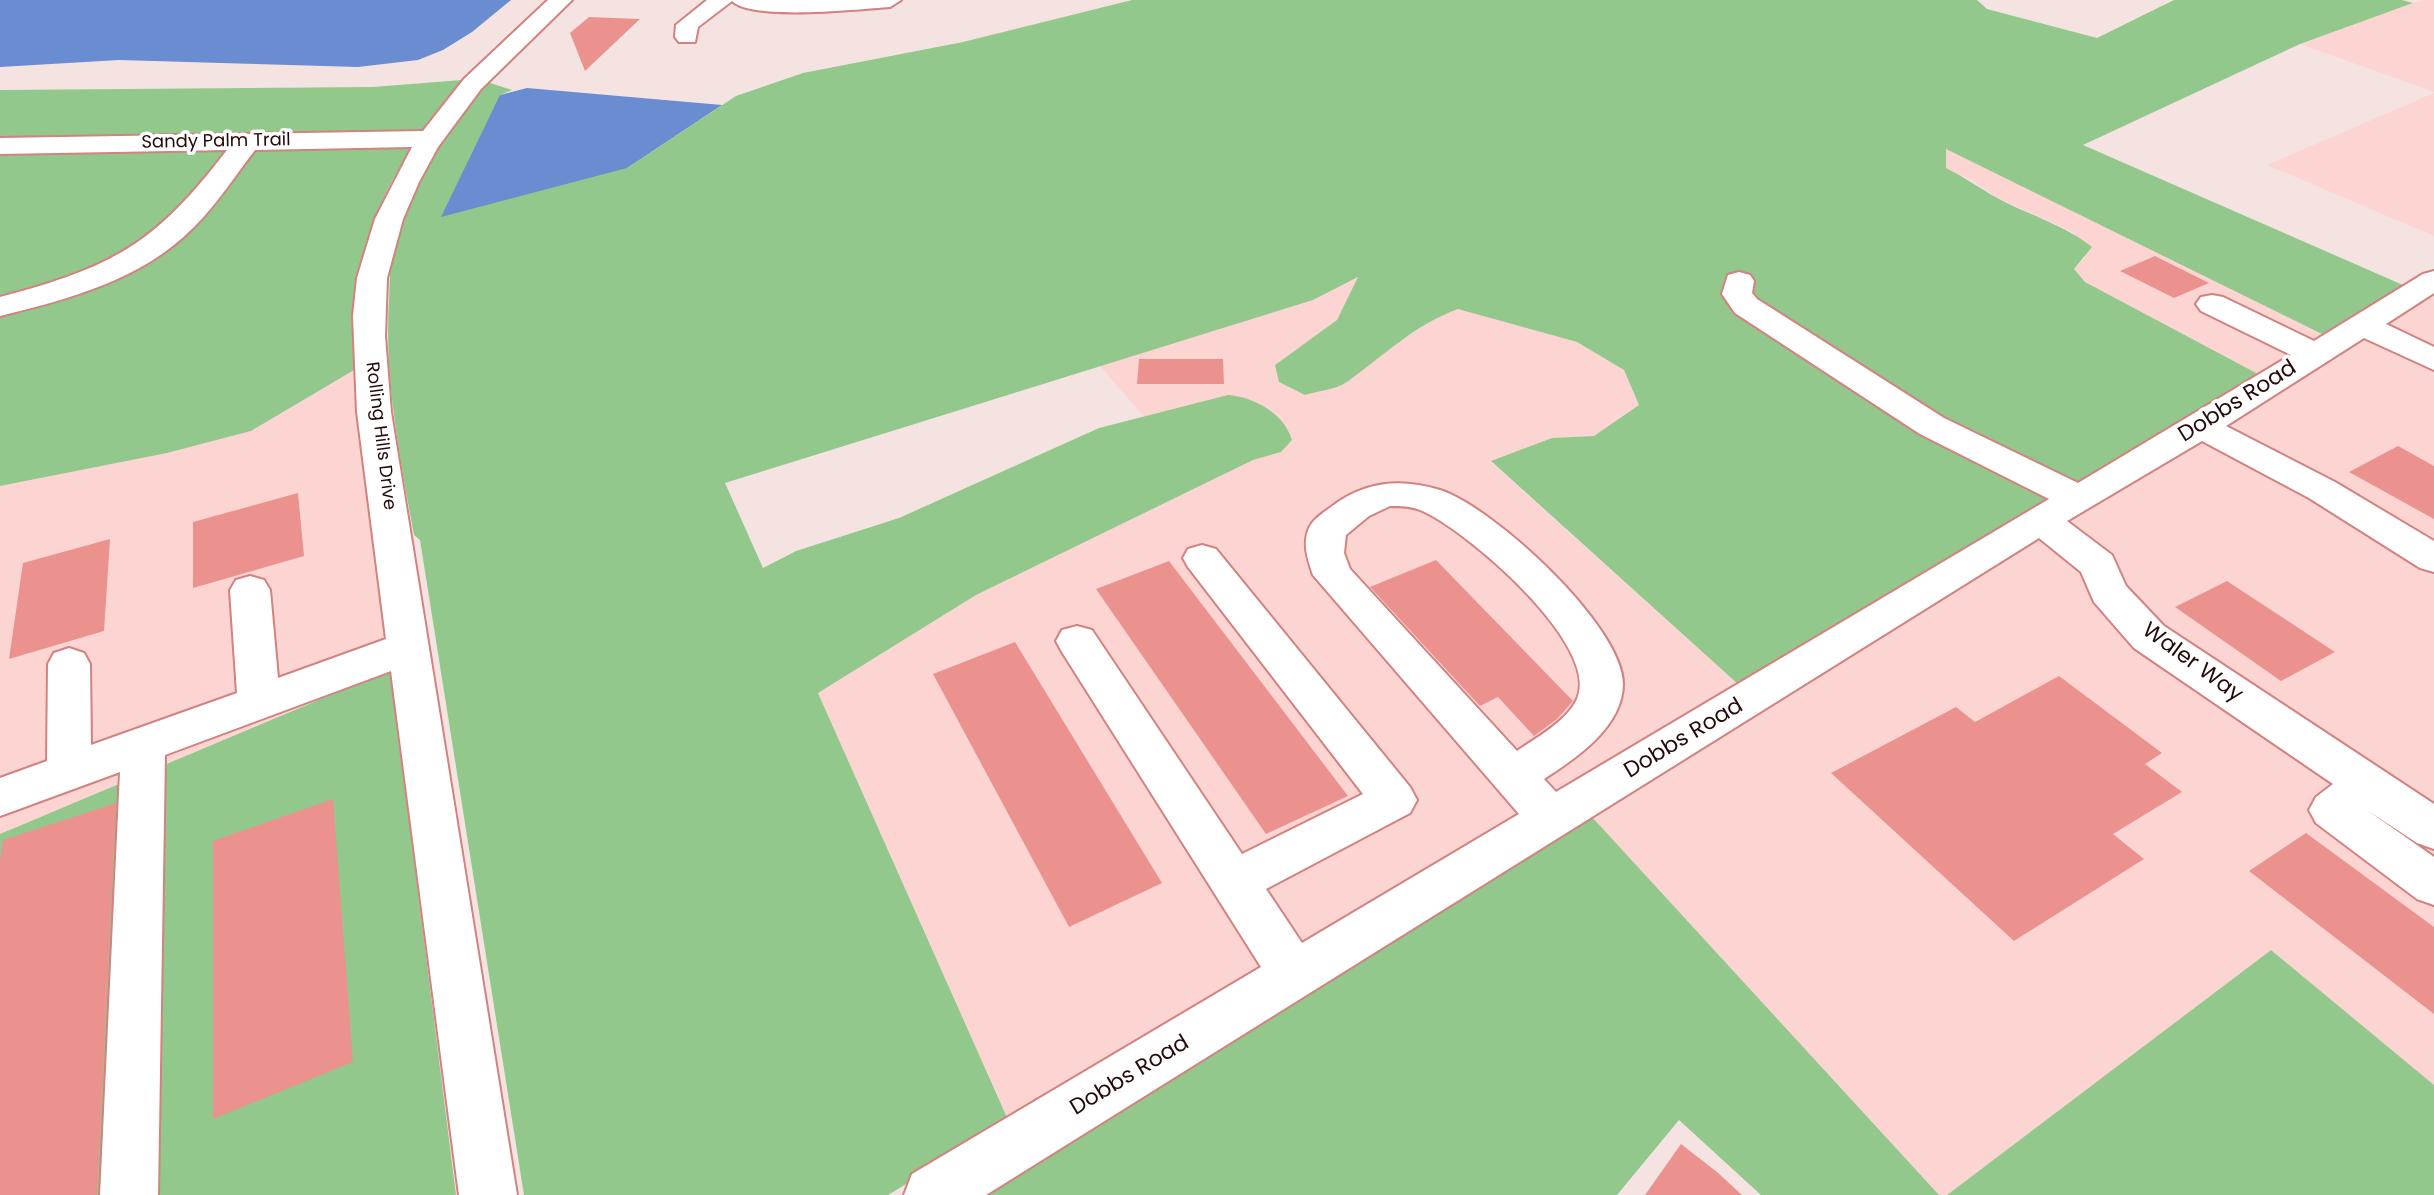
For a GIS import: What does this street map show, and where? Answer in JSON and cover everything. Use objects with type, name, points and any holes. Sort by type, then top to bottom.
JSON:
[{"type":"street","name":"Rolling Hills Drive","points":[[488,1195],[374,412],[369,343],[375,262],[407,181],[454,103],[511,41],[561,0]]},
{"type":"street","points":[[687,37],[687,25],[721,0]]},
{"type":"street","points":[[742,0],[806,7],[890,0]]},
{"type":"street","name":"Sandy Palm Trail","points":[[0,146],[431,139]]},
{"type":"street","points":[[0,307],[104,275],[149,251],[182,223],[247,142]]},
{"type":"street","name":"Dobbs Road","points":[[933,1195],[2200,426],[2434,280]]},
{"type":"street","points":[[1739,281],[1737,294],[1746,306],[1932,426],[2078,498]]},
{"type":"street","points":[[2212,304],[2314,354]]},
{"type":"street","points":[[2361,324],[2434,360]]},
{"type":"street","points":[[2200,426],[2322,490],[2434,559]]},
{"type":"street","points":[[1512,776],[1560,745],[1578,729],[1594,708],[1602,683],[1590,646],[1547,591],[1503,547],[1468,520],[1435,502],[1407,494],[1385,494],[1355,508],[1327,530],[1325,553],[1333,575],[1512,776],[1553,819]]},
{"type":"street","name":"Waler Way","points":[[2039,521],[2098,565],[2108,592],[2149,637],[2434,829]]},
{"type":"street","points":[[1202,558],[1394,800],[1233,882]]},
{"type":"street","points":[[250,590],[259,702]]},
{"type":"street","points":[[1077,641],[1295,976]]},
{"type":"street","points":[[0,797],[410,647]]},
{"type":"street","points":[[69,664],[69,772]]},
{"type":"street","points":[[129,1195],[143,745]]},
{"type":"street","points":[[2368,784],[2332,810],[2434,884]]},
{"type":"shaded area","points":[[2422,0],[2434,0],[2434,92],[2300,44]]},
{"type":"shaded area","points":[[2434,93],[2434,236],[2267,165]]},
{"type":"shaded area","points":[[1946,148],[2322,334],[2258,374],[2085,282],[2074,269],[2085,258],[2073,232],[2000,199],[1946,168]]},
{"type":"shaded area","points":[[1359,277],[1337,320],[1275,365],[1345,384],[1364,366],[1440,315],[1458,308],[1577,342],[1624,370],[1639,405],[1594,436],[1552,438],[1491,462],[1739,685],[1009,1122],[818,693],[976,595],[1253,460],[1281,452],[1228,396],[1144,417],[1100,366],[1313,300]]},
{"type":"shaded area","points":[[2431,297],[2434,298],[2434,1085],[2271,950],[1947,1195],[1939,1195],[1592,817],[2054,530],[2176,458]]},
{"type":"shaded area","points":[[354,370],[356,417],[390,670],[0,834],[0,486],[167,453],[251,431]]},
{"type":"green space","points":[[1132,0],[1977,0],[1987,9],[2097,38],[2174,0],[2402,0],[2413,3],[2300,44],[2083,145],[2403,285],[2322,334],[1946,149],[1946,168],[2092,247],[2074,269],[2085,282],[2258,374],[1739,685],[1491,461],[1552,438],[1594,436],[1639,405],[1624,370],[1577,342],[1458,309],[1414,332],[1338,386],[1305,395],[1279,382],[1275,365],[1337,320],[1358,277],[1313,300],[725,483],[763,568],[796,551],[899,518],[1099,428],[1228,395],[1248,399],[1267,408],[1282,422],[1292,440],[1281,452],[1253,460],[976,595],[818,693],[1009,1122],[888,1195],[524,1195],[420,540],[414,535],[391,388],[388,330],[391,262],[407,210],[428,164],[454,121],[484,81],[512,90],[500,95],[627,168],[736,96],[803,73],[963,42]]},
{"type":"green space","points":[[462,80],[414,144],[376,216],[358,279],[354,370],[251,431],[167,453],[0,486],[0,90],[373,87]]},
{"type":"green space","points":[[390,670],[456,1195],[0,1195],[0,834]]},
{"type":"green space","points":[[1592,817],[1939,1195],[1761,1195],[1679,1120],[1617,1195],[978,1195]]},
{"type":"green space","points":[[2271,950],[2434,1085],[2434,1195],[1947,1195]]},
{"type":"water","points":[[0,0],[511,0],[472,32],[443,50],[418,60],[358,67],[119,60],[0,67]]},
{"type":"water","points":[[527,88],[722,105],[627,168],[441,217],[500,95]]},
{"type":"building","points":[[589,17],[640,19],[585,71],[570,33]]},
{"type":"building","points":[[2155,256],[2209,283],[2174,298],[2120,271]]},
{"type":"building","points":[[1139,359],[1223,359],[1224,384],[1137,384]]},
{"type":"building","points":[[2398,446],[2434,466],[2434,519],[2349,472]]},
{"type":"building","points":[[298,493],[304,556],[193,588],[193,522]]},
{"type":"building","points":[[110,539],[104,631],[9,659],[23,563]]},
{"type":"building","points":[[1436,560],[1573,701],[1557,719],[1534,736],[1498,697],[1480,706],[1370,587]]},
{"type":"building","points":[[1169,561],[1348,796],[1266,834],[1096,589]]},
{"type":"building","points":[[2227,581],[2335,652],[2281,681],[2175,607]]},
{"type":"building","points":[[1015,642],[1162,883],[1069,927],[933,674]]},
{"type":"building","points":[[2059,676],[2162,753],[2145,764],[2182,792],[2113,834],[2144,859],[2014,941],[1831,773],[1956,707],[1975,722]]},
{"type":"building","points":[[333,799],[353,1062],[213,1119],[213,841]]},
{"type":"building","points":[[116,803],[97,1195],[0,1195],[0,861],[3,840]]},
{"type":"building","points":[[2306,833],[2434,927],[2434,1014],[2249,871]]},
{"type":"building","points":[[1681,1144],[1717,1172],[1742,1195],[1645,1195]]}]
